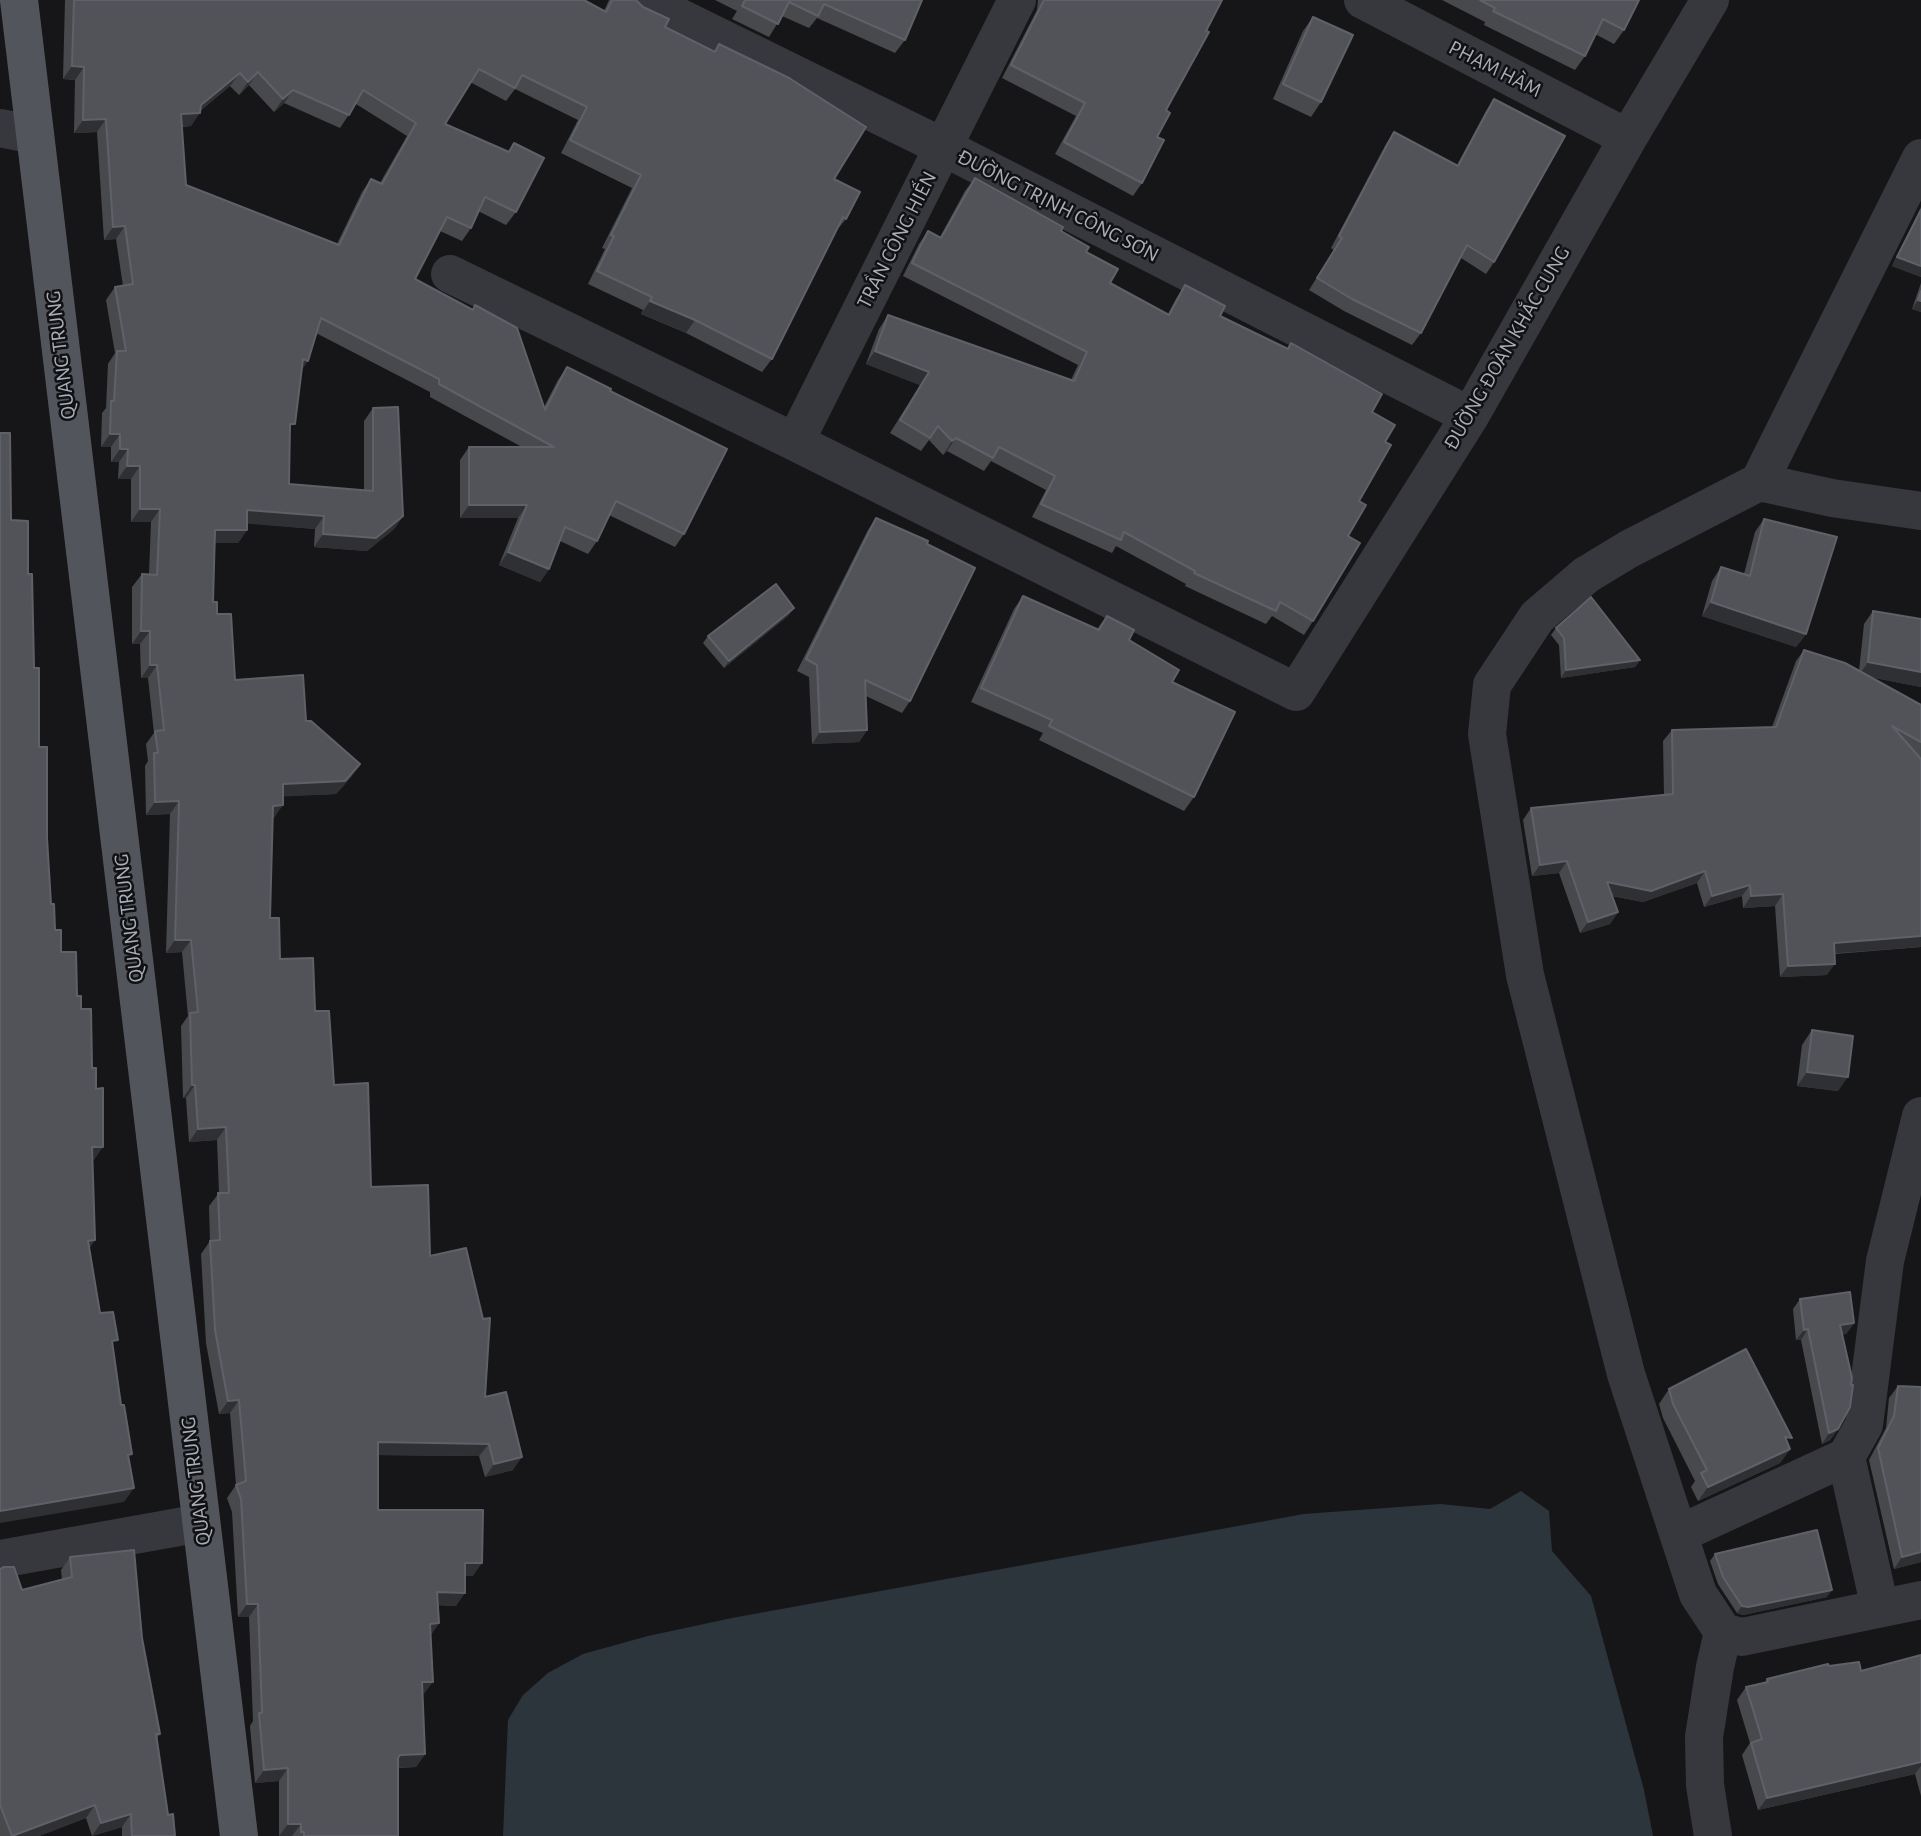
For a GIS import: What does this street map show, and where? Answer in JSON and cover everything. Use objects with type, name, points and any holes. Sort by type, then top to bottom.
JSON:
[{"type":"main road","name":"QUANG TRUNG","points":[[19,0],[18,131],[201,1523],[239,1836]]},
{"type":"street","name":"ĐƯỜNG TRỊNH CÔNG SƠN","points":[[644,0],[943,147],[1470,416]]},
{"type":"street","name":"TRẦN CÔNG HIẾN","points":[[795,442],[1017,0]]},
{"type":"street","name":"PHẠM HÀM","points":[[1363,0],[1628,138]]},
{"type":"street","name":"ĐƯỜNG ĐOÀN KHẮC CUNG","points":[[795,442],[1296,692],[1470,416],[1710,0]]},
{"type":"street","points":[[1921,158],[1759,482],[1629,549],[1586,575],[1537,617],[1492,685],[1487,734],[1525,975],[1626,1374],[1698,1594],[1723,1632],[1742,1637],[1921,1600]]},
{"type":"street","points":[[450,274],[795,442]]},
{"type":"street","points":[[1759,482],[1832,498],[1921,511]]},
{"type":"street","points":[[1679,1534],[1846,1457],[1864,1424],[1885,1261],[1921,1116]]},
{"type":"street","points":[[1846,1457],[1880,1608]]},
{"type":"street","points":[[0,1559],[201,1523]]},
{"type":"street","points":[[1713,1836],[1705,1785],[1704,1737],[1723,1632]]},
{"type":"shaded area","points":[[1521,1491],[1549,1511],[1552,1551],[1591,1596],[1644,1790],[1653,1836],[503,1836],[508,1720],[523,1695],[548,1673],[583,1654],[648,1636],[732,1618],[1304,1514],[1440,1504],[1490,1509]]},
{"type":"building","points":[[74,0],[584,0],[606,12],[612,0],[636,0],[643,7],[669,19],[665,27],[715,52],[719,44],[789,78],[866,127],[834,179],[860,192],[846,219],[843,217],[772,359],[695,320],[650,301],[652,297],[597,271],[614,236],[611,235],[641,175],[570,140],[587,107],[522,75],[515,88],[479,69],[445,124],[509,152],[514,143],[544,158],[516,212],[485,197],[471,228],[447,217],[415,279],[473,310],[475,305],[517,328],[545,410],[567,367],[727,449],[684,534],[616,501],[597,541],[565,527],[549,569],[508,552],[527,505],[469,505],[469,447],[554,447],[439,384],[439,379],[321,318],[308,361],[303,359],[295,424],[290,424],[289,484],[373,491],[373,408],[398,407],[403,516],[376,538],[323,534],[324,516],[247,510],[247,530],[215,530],[213,602],[217,602],[217,614],[231,614],[235,680],[303,675],[306,721],[311,721],[360,764],[345,781],[283,784],[283,805],[273,806],[270,918],[279,918],[280,959],[313,958],[315,1011],[329,1011],[334,1085],[368,1083],[371,1187],[428,1185],[430,1256],[466,1248],[483,1319],[490,1318],[485,1397],[506,1392],[522,1457],[494,1464],[489,1444],[378,1442],[378,1510],[483,1510],[482,1563],[465,1563],[465,1593],[437,1592],[439,1623],[430,1624],[433,1682],[422,1682],[425,1754],[400,1755],[398,1758],[398,1836],[304,1836],[301,1824],[288,1824],[288,1768],[264,1770],[259,1713],[262,1713],[258,1604],[247,1604],[241,1499],[236,1485],[246,1481],[239,1400],[228,1401],[215,1330],[210,1241],[220,1240],[218,1193],[229,1193],[226,1127],[198,1129],[195,1085],[192,1085],[190,1013],[198,1012],[191,940],[175,940],[179,801],[155,802],[154,753],[158,753],[155,731],[164,730],[157,665],[150,665],[150,631],[141,631],[142,574],[157,575],[160,509],[140,509],[140,466],[127,466],[128,449],[120,449],[120,434],[110,434],[117,351],[126,351],[115,287],[133,284],[125,226],[113,227],[106,119],[83,120],[84,67],[72,66]],"holes":[[[258,72],[283,99],[293,90],[349,115],[363,90],[416,123],[382,184],[371,179],[339,245],[186,185],[181,114],[200,113],[201,105],[240,73],[248,82]]]},
{"type":"building","points":[[745,0],[922,0],[905,40],[824,4],[818,16],[789,2],[778,24],[742,6]]},
{"type":"building","points":[[1044,0],[1222,0],[1206,31],[1209,32],[1166,110],[1170,113],[1157,137],[1164,140],[1142,183],[1064,142],[1085,103],[1011,65]]},
{"type":"building","points":[[1480,0],[1639,0],[1624,30],[1603,19],[1585,56],[1493,11],[1495,8]]},
{"type":"building","points":[[1313,17],[1353,35],[1321,102],[1283,84]]},
{"type":"building","points":[[1494,99],[1565,136],[1494,262],[1467,245],[1421,333],[1352,299],[1317,278],[1342,238],[1339,236],[1394,132],[1458,166]]},
{"type":"building","points":[[975,178],[1063,227],[1061,231],[1089,247],[1086,252],[1118,269],[1110,283],[1169,315],[1185,285],[1225,306],[1220,316],[1288,349],[1291,343],[1382,394],[1372,412],[1395,425],[1385,442],[1391,445],[1359,501],[1366,505],[1348,536],[1360,543],[1313,621],[1280,602],[1276,611],[1194,573],[1195,571],[1124,532],[1121,540],[1041,504],[1055,476],[999,447],[993,458],[956,438],[952,441],[938,426],[930,438],[900,420],[929,372],[875,351],[888,315],[1074,381],[1087,352],[912,263],[928,231],[941,238]]},
{"type":"building","points":[[1921,210],[1921,266],[1897,257]]},
{"type":"building","points":[[0,433],[10,433],[11,520],[28,521],[28,574],[32,574],[34,668],[39,668],[39,747],[47,747],[47,838],[55,930],[61,930],[61,952],[76,952],[77,996],[81,996],[81,1009],[91,1009],[92,1068],[96,1068],[96,1089],[103,1088],[103,1147],[92,1147],[95,1240],[88,1241],[100,1313],[113,1312],[118,1340],[112,1341],[121,1405],[124,1405],[132,1454],[128,1455],[134,1488],[0,1511]]},
{"type":"building","points":[[876,518],[928,541],[927,544],[975,568],[910,701],[865,680],[867,730],[820,732],[817,665],[806,659]]},
{"type":"building","points":[[1764,519],[1837,537],[1806,634],[1711,602],[1721,567],[1750,576]]},
{"type":"building","points":[[776,584],[794,608],[729,661],[708,636]]},
{"type":"building","points":[[1023,596],[1099,630],[1107,616],[1134,630],[1129,640],[1179,670],[1172,682],[1235,712],[1194,797],[1049,726],[1052,720],[981,688]]},
{"type":"building","points":[[1591,597],[1640,660],[1566,670],[1564,638],[1556,628]]},
{"type":"building","points":[[1873,611],[1921,619],[1921,672],[1868,662]]},
{"type":"building","points":[[1804,650],[1845,663],[1921,705],[1921,742],[1892,726],[1921,759],[1921,936],[1834,943],[1835,964],[1788,966],[1783,894],[1751,896],[1750,885],[1712,896],[1705,871],[1651,891],[1607,882],[1618,912],[1588,922],[1567,861],[1540,865],[1531,808],[1673,794],[1672,730],[1776,727]]},
{"type":"building","points":[[1812,1030],[1853,1036],[1848,1077],[1807,1072]]},
{"type":"building","points":[[1850,1292],[1854,1323],[1840,1325],[1853,1385],[1850,1407],[1838,1429],[1829,1433],[1808,1329],[1804,1330],[1800,1299]]},
{"type":"building","points":[[1746,1349],[1792,1438],[1785,1437],[1790,1449],[1708,1487],[1701,1473],[1707,1470],[1673,1404],[1669,1389]]},
{"type":"building","points":[[1898,1386],[1921,1387],[1921,1552],[1902,1557],[1878,1448],[1894,1416]]},
{"type":"building","points":[[1817,1530],[1832,1590],[1742,1606],[1723,1577],[1715,1554]]},
{"type":"building","points":[[134,1550],[142,1638],[160,1734],[156,1734],[168,1815],[173,1814],[175,1836],[132,1836],[131,1814],[101,1823],[95,1805],[12,1836],[0,1805],[0,1569],[14,1567],[22,1590],[72,1577],[70,1557]]},
{"type":"building","points":[[1921,1655],[1921,1762],[1767,1798],[1751,1743],[1762,1739],[1746,1687],[1828,1664],[1859,1662],[1861,1671]]}]
